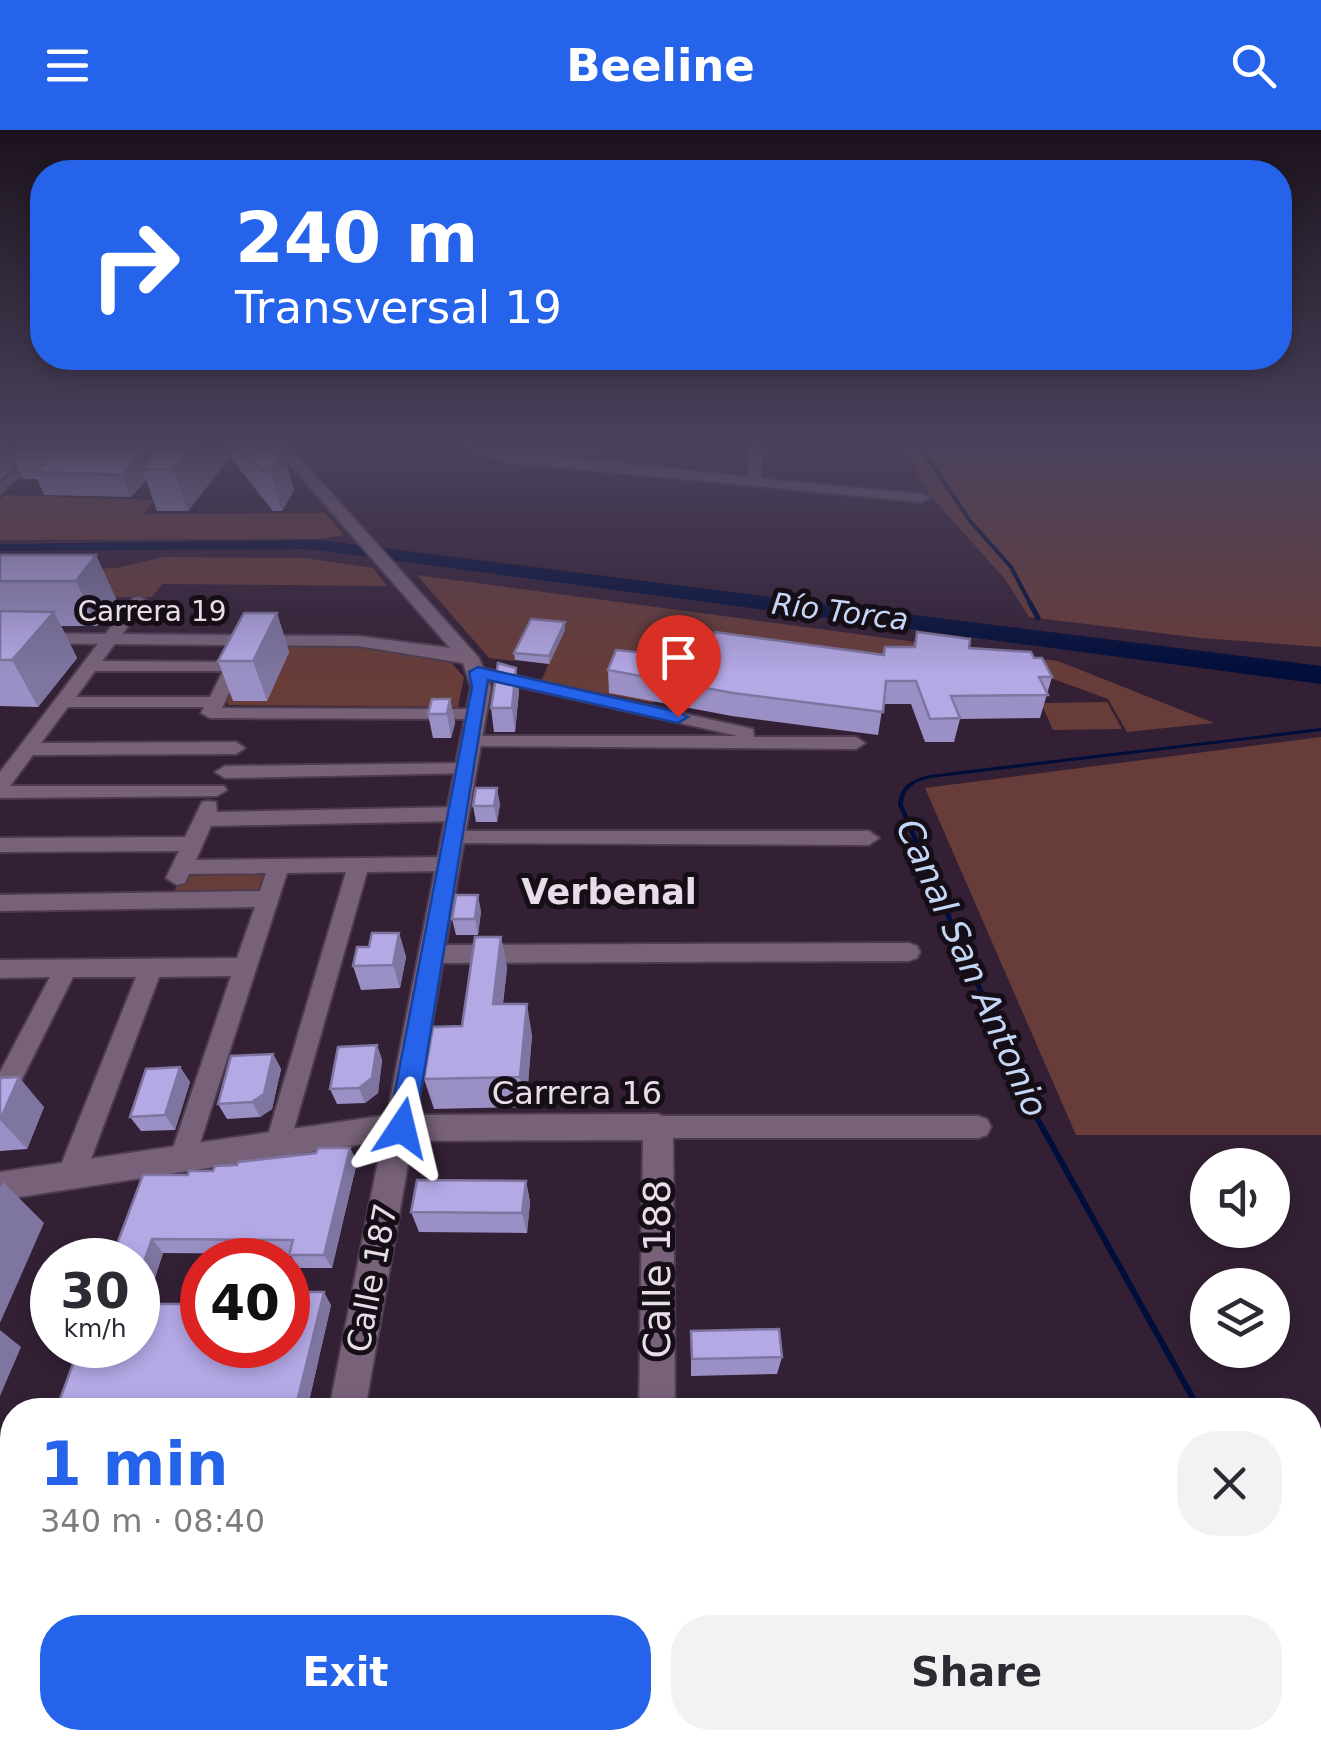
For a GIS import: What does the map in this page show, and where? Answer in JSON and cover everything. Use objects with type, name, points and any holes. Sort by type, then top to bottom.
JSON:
[{"type":"street","points":[[351,523],[472,664],[790,742]]},
{"type":"street","points":[[0,788],[139,600]]},
{"type":"street","name":"Carrera 19","points":[[0,638],[358,641],[472,664]]},
{"type":"street","points":[[423,652],[444,648],[451,638]]},
{"type":"street","name":"Calle 187","points":[[349,1398],[481,687],[472,664]]},
{"type":"street","points":[[88,666],[234,666],[213,707]]},
{"type":"street","points":[[62,702],[213,707],[252,713],[476,714]]},
{"type":"street","points":[[166,901],[252,713]]},
{"type":"street","points":[[472,740],[856,743]]},
{"type":"street","points":[[26,749],[236,748]]},
{"type":"street","points":[[0,788],[466,769]]},
{"type":"street","points":[[204,819],[453,839],[869,838]]},
{"type":"street","points":[[182,867],[359,865],[453,839]]},
{"type":"street","points":[[0,845],[192,844]]},
{"type":"street","points":[[279,1142],[359,865]]},
{"type":"street","points":[[183,1157],[279,866]]},
{"type":"street","points":[[0,903],[268,899]]},
{"type":"street","points":[[432,954],[909,952]]},
{"type":"street","points":[[0,970],[246,966]]},
{"type":"street","points":[[71,1175],[151,968]]},
{"type":"street","points":[[0,1098],[66,969]]},
{"type":"street","name":"Carrera 16","points":[[0,1186],[279,1142],[402,1128],[978,1127]]},
{"type":"street","name":"Calle 188","points":[[657,1398],[658,1128]]},
{"type":"shaded area","points":[[0,523],[333,523],[344,535],[319,539],[0,540]]},
{"type":"shaded area","points":[[954,523],[1321,523],[1321,647],[1201,638],[1029,617],[1005,579]]},
{"type":"shaded area","points":[[164,557],[305,558],[373,568],[387,586],[162,584],[152,597],[0,598],[0,571],[116,568]]},
{"type":"shaded area","points":[[417,575],[1058,661],[1214,723],[1127,732],[1108,699],[1023,668],[887,660],[683,632],[653,703],[541,681],[564,630],[532,627],[515,661],[489,658]]},
{"type":"shaded area","points":[[255,643],[346,644],[449,660],[464,677],[458,707],[229,705],[225,700]]},
{"type":"shaded area","points":[[1107,702],[1122,729],[1053,730],[1041,703]]},
{"type":"shaded area","points":[[1321,737],[1321,1135],[1076,1135],[925,788]]},
{"type":"shaded area","points":[[264,873],[257,894],[173,894],[182,874]]},
{"type":"water","name":"Río Torca","points":[[319,540],[1321,666],[1321,684],[308,549],[0,551],[0,544]]},
{"type":"water","name":"Canal San Antonio","points":[[1321,728],[930,778],[911,787],[904,799],[903,805],[1033,1105],[1196,1398],[1189,1398],[1027,1106],[898,805],[907,784],[929,775]]},
{"type":"building","points":[[0,555],[96,555],[76,581],[0,581]]},
{"type":"building","points":[[0,611],[54,612],[12,660],[0,660]]},
{"type":"building","points":[[244,613],[277,613],[253,661],[218,661]]},
{"type":"building","points":[[531,619],[565,622],[549,656],[514,653]]},
{"type":"building","points":[[715,632],[884,655],[885,647],[915,647],[917,632],[970,639],[969,648],[1031,652],[1034,658],[1042,658],[1052,677],[1039,677],[1048,695],[951,696],[960,718],[930,719],[916,681],[886,681],[883,712],[733,693],[608,670],[616,650],[704,659]]},
{"type":"building","points":[[498,663],[516,668],[512,708],[491,708]]},
{"type":"building","points":[[432,699],[450,699],[447,714],[428,714]]},
{"type":"building","points":[[476,788],[497,788],[494,806],[473,806]]},
{"type":"building","points":[[456,895],[478,895],[475,919],[452,919]]},
{"type":"building","points":[[372,933],[399,933],[393,965],[353,966],[357,947],[369,947]]},
{"type":"building","points":[[475,937],[501,937],[493,1004],[527,1004],[520,1077],[424,1079],[433,1027],[462,1026]]},
{"type":"building","points":[[377,1045],[372,1078],[359,1088],[330,1089],[338,1047]]},
{"type":"building","points":[[273,1054],[264,1094],[252,1102],[218,1104],[231,1056]]},
{"type":"building","points":[[180,1067],[165,1115],[130,1117],[146,1069]]},
{"type":"building","points":[[19,1077],[0,1120],[0,1078]]},
{"type":"building","points":[[318,1148],[350,1148],[324,1255],[310,1255],[310,1238],[119,1238],[143,1175],[188,1175],[189,1171],[213,1171],[215,1166],[238,1162],[316,1153]]},
{"type":"building","points":[[417,1180],[526,1181],[522,1213],[411,1212]]},
{"type":"building","points":[[310,1292],[324,1292],[310,1349]]},
{"type":"building","points":[[160,1304],[180,1304],[180,1368],[305,1368],[298,1398],[60,1398],[72,1368],[160,1368]]},
{"type":"building","points":[[779,1329],[782,1357],[692,1359],[691,1331]]},
{"type":"waterway","points":[[971,523],[1011,567],[1031,605]]},
{"type":"waterway","points":[[1030,603],[1038,618]]},
{"type":"district","name":"Verbenal","points":[[609,892]]},
{"type":"route","points":[[402,1128],[481,687],[478,672],[678,717]]}]
